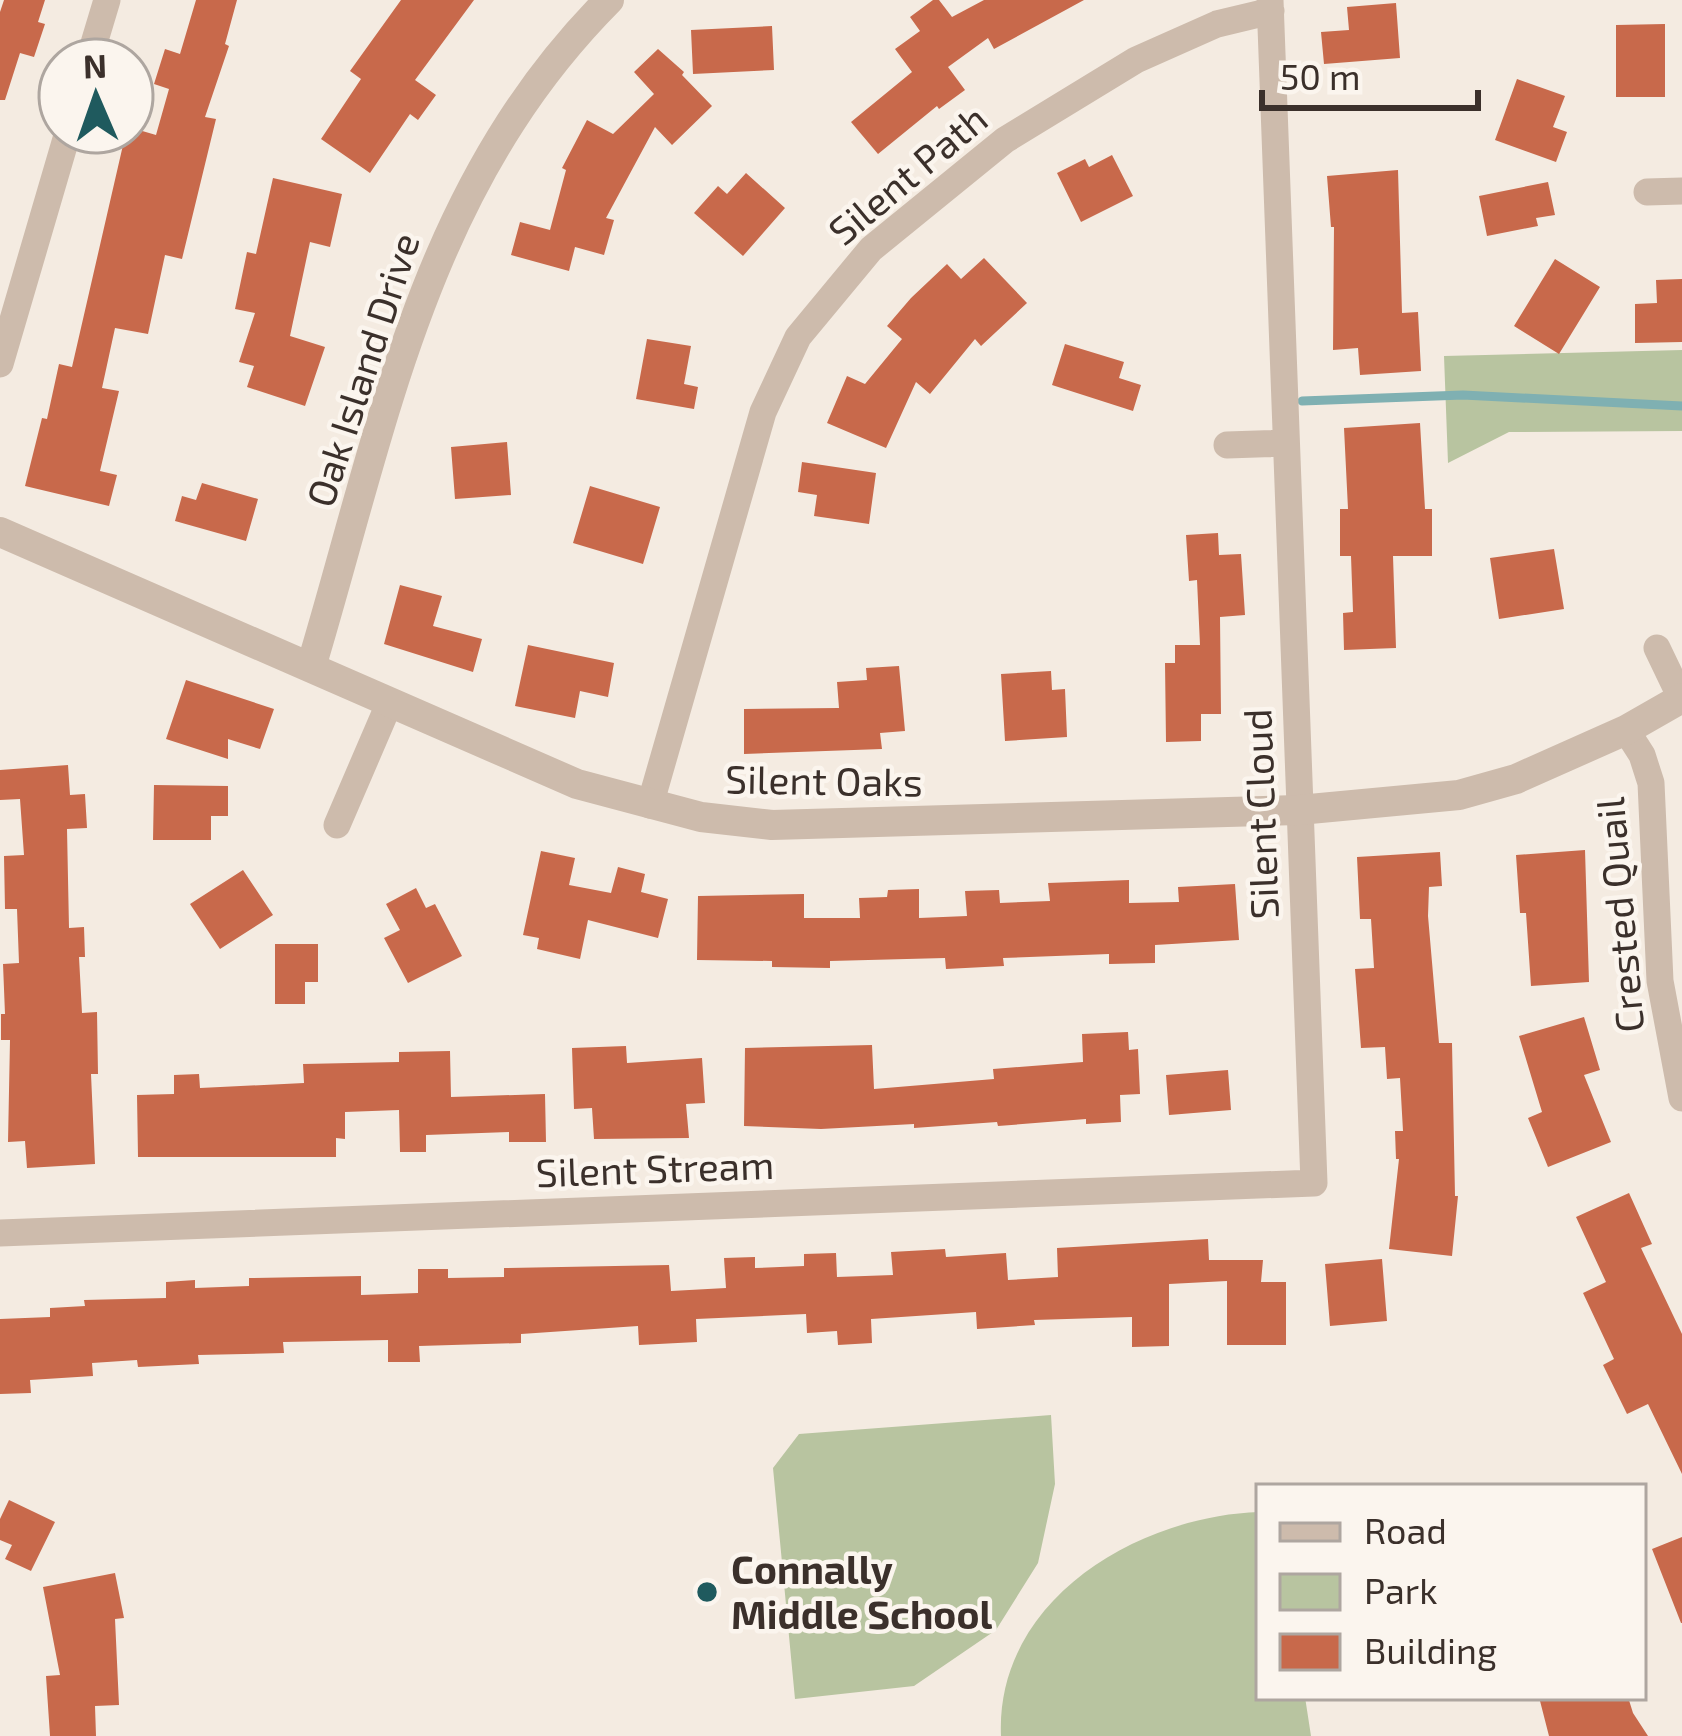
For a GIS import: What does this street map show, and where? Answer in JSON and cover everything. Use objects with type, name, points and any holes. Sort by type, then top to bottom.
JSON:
[{"type":"street","points":[[96,36],[107,0]]},
{"type":"street","name":"Oak Island Drive","points":[[311,667],[410,330],[440,249],[479,171],[526,97],[609,0]]},
{"type":"street","name":"Silent Cloud","points":[[1270,5],[1314,1183]]},
{"type":"street","name":"Silent Path","points":[[650,806],[763,412],[798,337],[871,249],[1004,140],[1136,59],[1270,5]]},
{"type":"street","points":[[0,364],[61,156]]},
{"type":"street","points":[[1647,192],[1682,191]]},
{"type":"street","points":[[1227,445],[1286,443]]},
{"type":"street","name":"Silent Oaks","points":[[0,532],[578,784],[701,817],[772,825],[1299,810],[1459,796],[1516,778],[1626,730],[1682,698],[1657,648]]},
{"type":"street","points":[[338,824],[388,704]]},
{"type":"street","name":"Crested Quail","points":[[1626,730],[1651,782],[1660,981],[1682,1098]]},
{"type":"street","name":"Silent Stream","points":[[0,1233],[1314,1183]]},
{"type":"green space","points":[[1682,350],[1682,431],[1509,432],[1448,463],[1444,356]]},
{"type":"green space","points":[[1051,1415],[1055,1484],[1038,1563],[996,1630],[914,1686],[795,1699],[773,1468],[799,1434]]},
{"type":"green space","points":[[1256,1512],[1256,1700],[1305,1700],[1311,1736],[1001,1736],[1005,1687],[1022,1644],[1048,1606],[1082,1574],[1123,1549],[1213,1517]]},
{"type":"building","points":[[4,0],[45,0],[38,22],[45,24],[41,36],[36,36],[34,57],[20,53],[5,100],[0,100]]},
{"type":"building","points":[[196,0],[237,0],[225,44],[229,46],[205,117],[216,119],[182,259],[165,255],[148,334],[115,328],[102,388],[119,391],[100,471],[117,475],[109,506],[25,486],[59,364],[72,367],[120,156],[156,156],[156,135],[169,89],[156,85],[156,78],[165,49],[180,54]]},
{"type":"building","points":[[401,0],[474,0],[415,80],[436,95],[418,120],[410,114],[370,173],[321,139],[361,79],[350,71]]},
{"type":"building","points":[[939,0],[952,17],[984,0],[1084,0],[994,49],[988,38],[948,67],[965,90],[937,106],[878,154],[851,122],[912,72],[895,49],[920,31],[910,17]]},
{"type":"building","points":[[1396,3],[1400,58],[1324,64],[1321,32],[1349,30],[1347,7]]},
{"type":"building","points":[[1665,24],[1665,97],[1616,97],[1616,25]]},
{"type":"building","points":[[772,26],[774,70],[693,74],[691,30]]},
{"type":"building","points":[[658,49],[712,106],[672,145],[655,127],[606,218],[614,220],[604,255],[575,247],[569,271],[511,255],[520,222],[550,230],[566,170],[562,168],[587,120],[613,134],[654,94],[634,72]]},
{"type":"building","points":[[1517,79],[1565,96],[1553,127],[1567,132],[1556,162],[1495,140]]},
{"type":"building","points":[[1112,155],[1133,196],[1081,222],[1057,173],[1085,159],[1089,167]]},
{"type":"building","points":[[1398,170],[1402,313],[1418,312],[1421,371],[1360,375],[1358,348],[1333,350],[1334,227],[1327,176]]},
{"type":"building","points":[[746,173],[785,208],[743,256],[694,213],[718,186],[727,194]]},
{"type":"building","points":[[273,178],[342,194],[330,247],[310,242],[290,336],[325,347],[305,406],[247,387],[254,366],[239,362],[255,313],[235,309],[247,252],[256,254]]},
{"type":"building","points":[[1548,182],[1555,215],[1536,218],[1538,226],[1487,236],[1479,196]]},
{"type":"building","points":[[984,258],[1027,303],[981,346],[975,339],[930,394],[916,382],[886,448],[827,423],[847,376],[865,384],[902,339],[887,326],[911,298],[947,264],[961,279]]},
{"type":"building","points":[[1555,259],[1600,287],[1559,354],[1514,326]]},
{"type":"building","points":[[1682,279],[1682,342],[1635,343],[1635,304],[1657,303],[1656,280]]},
{"type":"building","points":[[647,339],[691,346],[684,384],[698,387],[694,409],[636,399]]},
{"type":"building","points":[[1065,344],[1124,362],[1119,378],[1141,385],[1133,411],[1052,385]]},
{"type":"building","points":[[1420,423],[1425,509],[1432,509],[1432,556],[1393,556],[1396,648],[1344,650],[1343,613],[1353,612],[1351,556],[1340,556],[1340,509],[1348,509],[1344,428]]},
{"type":"building","points":[[507,442],[511,495],[455,499],[451,447]]},
{"type":"building","points":[[802,462],[876,473],[869,524],[814,516],[817,495],[798,492]]},
{"type":"building","points":[[202,483],[258,499],[246,541],[175,521],[182,496],[196,500]]},
{"type":"building","points":[[590,486],[660,507],[643,564],[573,543]]},
{"type":"building","points":[[1218,533],[1219,555],[1241,554],[1245,615],[1220,617],[1221,714],[1201,714],[1201,741],[1166,742],[1165,663],[1175,663],[1175,645],[1200,645],[1197,580],[1189,581],[1186,535]]},
{"type":"building","points":[[1554,549],[1564,609],[1499,619],[1490,558]]},
{"type":"building","points":[[400,585],[442,596],[433,626],[482,639],[473,672],[384,644]]},
{"type":"building","points":[[528,645],[614,663],[608,697],[580,691],[575,718],[515,706]]},
{"type":"building","points":[[899,666],[905,731],[880,733],[882,749],[744,754],[744,709],[839,708],[837,682],[867,680],[866,668]]},
{"type":"building","points":[[1051,671],[1052,690],[1065,689],[1067,737],[1005,741],[1001,674]]},
{"type":"building","points":[[186,680],[274,709],[260,749],[228,739],[228,759],[166,739]]},
{"type":"building","points":[[68,765],[70,795],[85,794],[87,828],[67,829],[69,928],[84,927],[85,957],[79,957],[82,1013],[97,1012],[98,1074],[91,1074],[95,1164],[27,1168],[25,1141],[8,1142],[10,1040],[1,1040],[3,964],[19,963],[17,909],[5,909],[4,856],[24,855],[20,799],[0,800],[0,770]]},
{"type":"building","points":[[154,785],[228,786],[228,816],[211,816],[211,840],[153,840]]},
{"type":"building","points":[[1585,850],[1589,982],[1531,986],[1516,855]]},
{"type":"building","points":[[541,851],[575,858],[569,885],[611,893],[618,867],[645,874],[641,892],[668,899],[658,938],[588,920],[580,959],[537,949],[539,938],[523,935]]},
{"type":"building","points":[[1440,852],[1442,886],[1429,887],[1428,916],[1439,1043],[1452,1043],[1458,1196],[1452,1256],[1389,1249],[1399,1159],[1395,1131],[1403,1131],[1400,1078],[1387,1079],[1385,1047],[1361,1048],[1355,969],[1374,968],[1371,919],[1360,919],[1357,857]]},
{"type":"building","points":[[243,870],[273,915],[220,949],[190,904]]},
{"type":"building","points":[[1129,880],[1129,903],[1179,902],[1178,887],[1235,884],[1239,940],[1155,945],[1155,963],[1109,964],[1109,954],[1003,958],[1004,966],[946,969],[945,958],[830,961],[830,968],[697,960],[698,896],[804,894],[804,918],[860,918],[859,898],[887,897],[888,890],[919,889],[919,918],[967,916],[965,891],[999,890],[1000,903],[1050,901],[1048,883]]},
{"type":"building","points":[[416,888],[426,908],[435,904],[462,956],[408,983],[384,938],[400,930],[386,904]]},
{"type":"building","points":[[275,944],[318,944],[318,982],[305,982],[305,1004],[275,1004]]},
{"type":"building","points":[[1584,1017],[1600,1070],[1584,1075],[1611,1142],[1548,1167],[1528,1118],[1542,1112],[1519,1036]]},
{"type":"building","points":[[1128,1032],[1129,1050],[1138,1049],[1140,1094],[1120,1095],[1121,1122],[1086,1124],[1086,1119],[998,1126],[997,1122],[821,1129],[744,1126],[745,1048],[872,1045],[874,1089],[994,1079],[993,1069],[1083,1062],[1082,1034]]},
{"type":"building","points":[[626,1046],[627,1063],[702,1058],[705,1103],[686,1104],[689,1138],[594,1139],[592,1108],[574,1109],[572,1048]]},
{"type":"building","points":[[450,1051],[451,1097],[545,1094],[546,1142],[509,1142],[509,1132],[426,1135],[426,1152],[400,1152],[399,1110],[345,1112],[345,1139],[336,1138],[336,1157],[138,1157],[137,1095],[174,1094],[174,1075],[199,1074],[200,1088],[304,1083],[303,1064],[399,1062],[399,1052]]},
{"type":"building","points":[[1228,1070],[1231,1110],[1169,1115],[1166,1075]]},
{"type":"building","points":[[1629,1193],[1652,1244],[1641,1248],[1682,1334],[1682,1474],[1648,1404],[1627,1414],[1603,1365],[1614,1359],[1583,1293],[1606,1282],[1576,1217]]},
{"type":"building","points":[[1208,1239],[1209,1260],[1263,1260],[1261,1282],[1286,1282],[1286,1345],[1227,1345],[1227,1281],[1169,1284],[1169,1346],[1132,1347],[1132,1317],[1034,1320],[1035,1325],[977,1329],[976,1312],[871,1319],[872,1343],[838,1345],[837,1331],[807,1333],[806,1314],[696,1319],[697,1342],[639,1345],[638,1326],[521,1334],[521,1343],[419,1346],[420,1362],[388,1362],[388,1340],[283,1342],[284,1353],[198,1355],[199,1364],[92,1363],[93,1376],[30,1380],[31,1393],[0,1394],[0,1319],[50,1317],[50,1308],[85,1306],[84,1300],[166,1298],[166,1282],[195,1280],[195,1288],[249,1286],[249,1278],[361,1276],[361,1295],[418,1293],[418,1269],[448,1269],[448,1278],[504,1277],[504,1268],[669,1265],[671,1291],[726,1288],[724,1258],[755,1257],[755,1268],[804,1266],[804,1254],[836,1253],[837,1277],[893,1275],[891,1252],[945,1249],[946,1257],[1006,1253],[1008,1280],[1058,1277],[1057,1248]]},
{"type":"building","points":[[1382,1259],[1387,1321],[1330,1326],[1325,1264]]},
{"type":"building","points":[[9,1500],[55,1522],[31,1571],[5,1559],[12,1545],[0,1540],[0,1519]]},
{"type":"building","points":[[1682,1537],[1682,1623],[1681,1623],[1652,1549]]},
{"type":"building","points":[[115,1573],[124,1618],[115,1619],[119,1705],[95,1706],[96,1736],[50,1736],[46,1676],[60,1675],[43,1587]]},
{"type":"building","points":[[1540,1700],[1629,1700],[1648,1736],[1549,1736]]},
{"type":"waterway","points":[[1302,401],[1463,395],[1682,406]]},
{"type":"place","name":"Connally Middle School","points":[[707,1592]]}]
